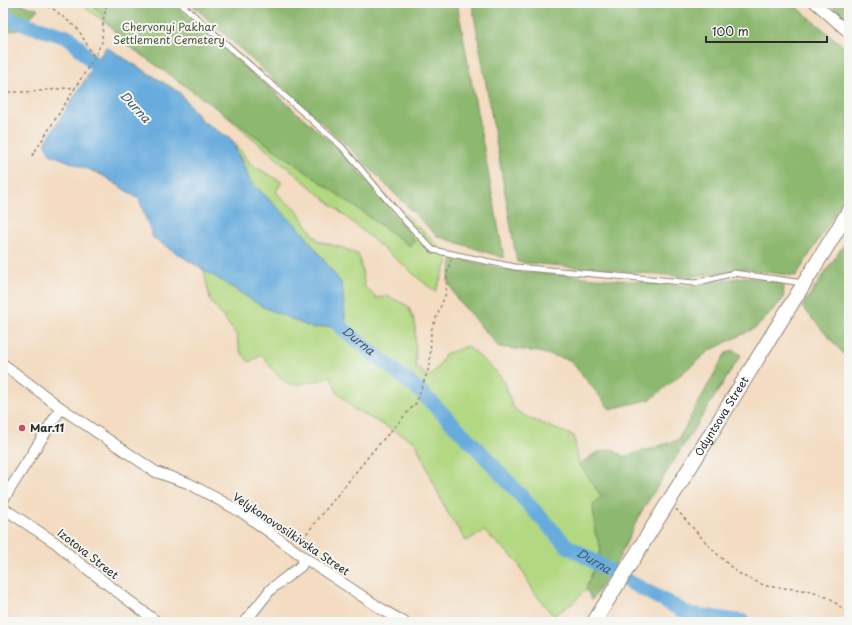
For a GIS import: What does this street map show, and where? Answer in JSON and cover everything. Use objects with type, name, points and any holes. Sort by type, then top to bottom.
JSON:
[{"type":"main road","name":"Odyntsova Street","points":[[594,622],[849,211]]},
{"type":"street","points":[[815,3],[849,33]]},
{"type":"street","name":"Velykonovosilkivska Street","points":[[3,364],[61,408],[156,472],[188,483],[243,513],[293,550],[382,610],[404,622]]},
{"type":"street","points":[[3,500],[61,408]]},
{"type":"street","name":"Izotova Street","points":[[3,508],[56,543],[73,558],[157,622]]},
{"type":"street","points":[[245,622],[271,589],[302,566],[305,558]]},
{"type":"lane","points":[[180,3],[342,147],[433,250],[515,267],[695,283],[734,273],[804,283]]},
{"type":"path","points":[[36,3],[52,8],[78,29],[94,58]]},
{"type":"path","points":[[32,156],[94,58],[102,42],[103,21],[107,3]]},
{"type":"path","points":[[3,92],[30,92],[76,86]]},
{"type":"path","points":[[293,550],[372,452],[416,403],[430,365],[431,331],[446,293],[447,273],[453,254]]},
{"type":"path","points":[[669,503],[732,568],[744,576],[766,586],[812,591],[831,599],[849,614]]},
{"type":"green space","points":[[3,3],[15,3],[38,9],[19,30],[3,32]]},
{"type":"green space","name":"Chervonyi Pakhar Settlement Cemetery","points":[[79,3],[180,3],[450,257],[435,292],[185,81]]},
{"type":"green space","name":"Chervonyi Pakhar Settlement Cemetery","points":[[92,3],[171,3],[341,151],[415,241],[410,246],[122,41]]},
{"type":"green space","points":[[190,3],[457,3],[504,258],[437,236],[346,145]]},
{"type":"green space","points":[[472,3],[792,3],[849,51],[849,191],[796,276],[743,269],[689,277],[517,262]]},
{"type":"green space","points":[[829,3],[849,3],[849,20]]},
{"type":"green space","points":[[232,140],[252,165],[282,182],[276,191],[284,201],[295,208],[318,241],[343,248],[359,255],[365,287],[377,298],[387,296],[408,306],[415,322],[416,367],[429,377],[439,366],[445,354],[468,346],[492,368],[505,383],[511,403],[515,409],[533,420],[574,436],[579,464],[602,497],[595,532],[601,549],[586,589],[573,603],[553,616],[534,592],[517,561],[484,531],[466,541],[446,510],[415,442],[354,409],[336,391],[331,376],[310,382],[292,384],[284,381],[262,355],[249,362],[240,351],[236,334],[210,300],[204,270],[153,238],[250,181]]},
{"type":"green space","points":[[849,237],[849,360],[802,307]]},
{"type":"green space","points":[[453,258],[515,271],[689,286],[744,277],[779,281],[784,286],[783,299],[757,327],[709,351],[651,399],[610,409],[570,360],[538,352],[499,347],[457,299],[448,281]]},
{"type":"green space","points":[[733,350],[741,355],[640,514],[618,560],[592,600],[586,589],[601,549],[595,532],[593,505],[601,496],[579,464],[596,453],[612,449],[624,457],[678,440],[725,354]]},
{"type":"water","points":[[106,47],[179,92],[202,121],[232,140],[250,181],[301,230],[342,284],[346,325],[312,328],[263,307],[153,238],[139,199],[102,175],[50,154],[45,143]]},
{"type":"waterway","name":"Durna","points":[[3,17],[70,38],[108,79]]},
{"type":"waterway","name":"Durna","points":[[326,311],[342,328],[420,391],[476,447],[566,545],[622,578],[689,614],[744,622]]},
{"type":"place","name":"Маг.11","points":[[22,428]]}]
